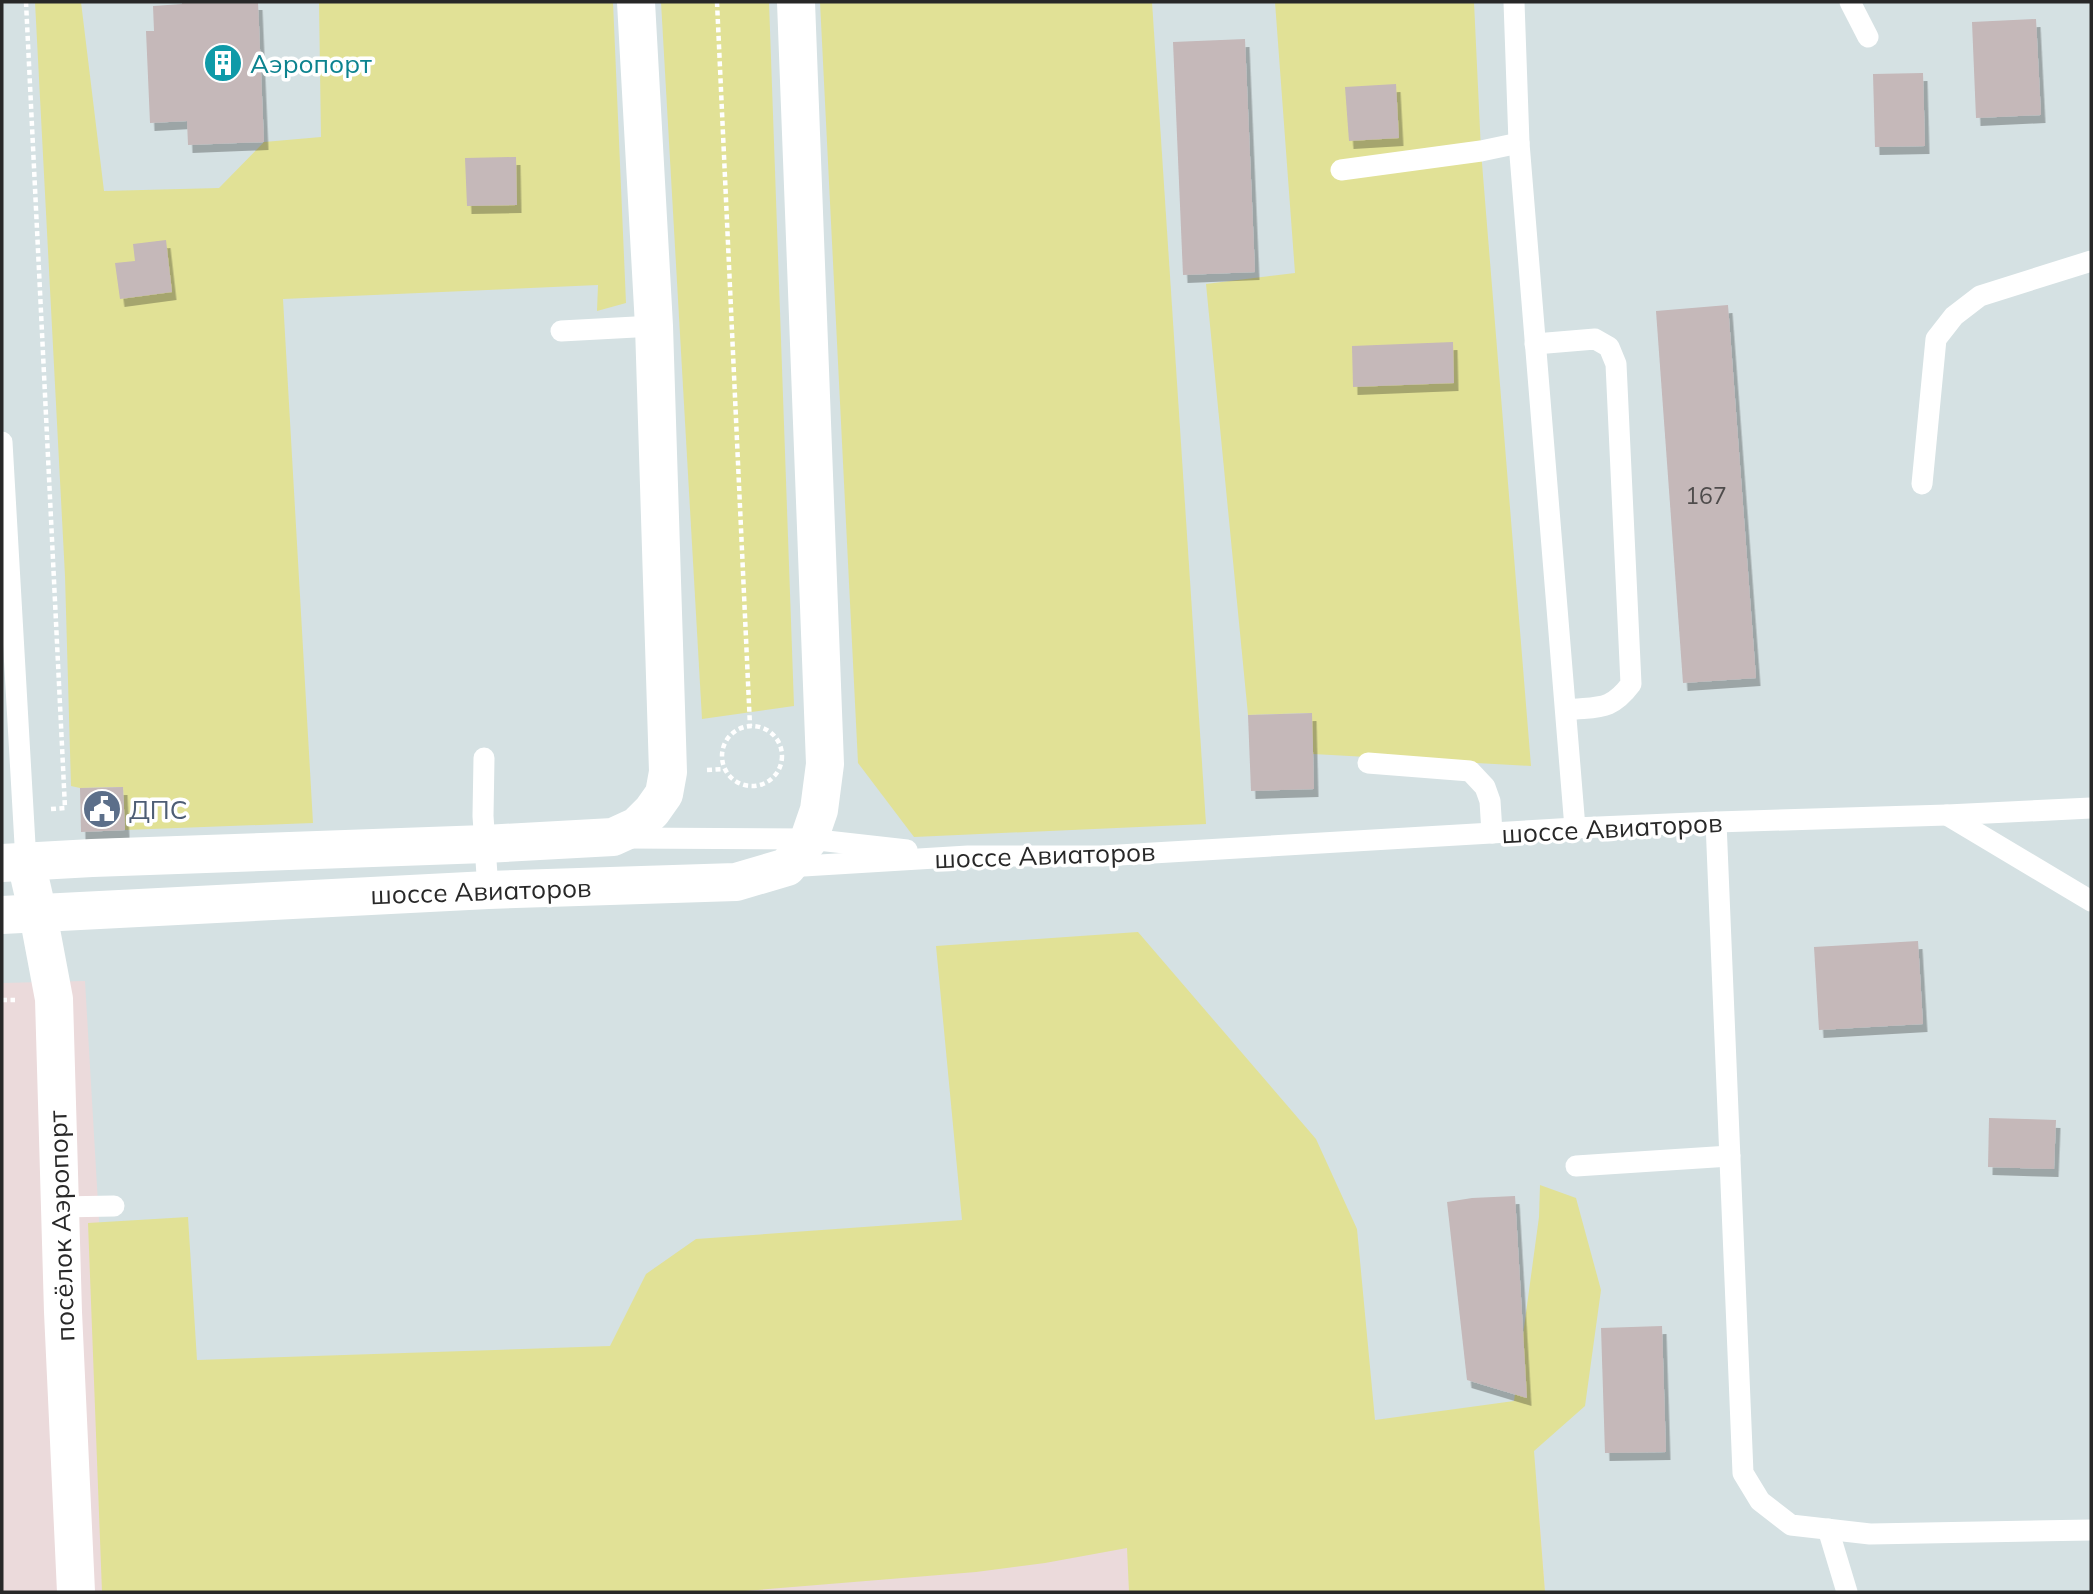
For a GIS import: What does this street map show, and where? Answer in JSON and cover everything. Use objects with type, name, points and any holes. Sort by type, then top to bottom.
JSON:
[{"type":"street","points":[[613,837],[636,826],[652,811],[664,794],[668,772],[654,326],[636,2]]},
{"type":"street","points":[[796,2],[825,764],[819,810],[798,853]]},
{"type":"street","name":"шоссе Авиаторов","points":[[14,863],[613,837]]},
{"type":"street","name":"шоссе Авиаторов","points":[[20,915],[488,890],[736,882],[798,853]]},
{"type":"street","name":"посёлок Аэропорт","points":[[14,863],[20,915],[54,999],[76,1592]]},
{"type":"lane","points":[[1514,2],[1519,143],[1575,828]]},
{"type":"lane","points":[[1850,2],[1868,37]]},
{"type":"lane","points":[[1341,170],[1481,151],[1519,143]]},
{"type":"lane","points":[[1922,484],[1936,339],[1954,316],[1980,296],[2091,261]]},
{"type":"lane","points":[[561,331],[654,326]]},
{"type":"lane","points":[[1535,344],[1595,339],[1609,346],[1616,364],[1630,684],[1620,697],[1608,705],[1566,710]]},
{"type":"lane","points":[[2,442],[14,863]]},
{"type":"lane","points":[[484,758],[483,816],[488,890]]},
{"type":"lane","points":[[1368,763],[1470,771],[1485,787],[1490,801],[1492,833]]},
{"type":"lane","name":"шоссе Авиаторов","points":[[798,853],[1102,856],[1575,828],[2091,808]]},
{"type":"lane","points":[[1947,815],[2091,901]]},
{"type":"lane","points":[[1716,822],[1743,1473],[1760,1501],[1791,1525],[1870,1534],[2091,1531]]},
{"type":"lane","points":[[613,837],[798,853],[968,856]]},
{"type":"lane","points":[[1576,1166],[1730,1156]]},
{"type":"lane","points":[[60,1207],[114,1206]]},
{"type":"lane","points":[[1828,1529],[1847,1592]]},
{"type":"path","points":[[26,2],[65,808]]},
{"type":"path","points":[[717,2],[750,726]]},
{"type":"path","points":[[750,726],[769,731],[776,738],[782,757],[775,775],[758,786],[738,783],[730,777],[724,769],[722,759],[726,740],[732,733],[750,726]]},
{"type":"shaded area","points":[[2,2],[2091,2],[2091,1592],[1545,1592],[1538,1499],[117,1528],[85,981],[2,983]]},
{"type":"shaded area","points":[[35,2],[81,2],[104,191],[219,188],[264,142],[321,137],[319,2],[613,2],[626,303],[597,311],[598,285],[283,299],[313,823],[125,830],[123,787],[71,786],[65,576]]},
{"type":"shaded area","points":[[661,2],[769,2],[794,706],[702,719]]},
{"type":"shaded area","points":[[820,2],[1152,2],[1206,824],[914,837],[858,763]]},
{"type":"shaded area","points":[[1275,2],[1474,2],[1481,151],[1531,766],[1313,754],[1311,713],[1248,715],[1206,284],[1295,273]]},
{"type":"shaded area","points":[[1138,932],[1316,1139],[1357,1229],[1375,1420],[1514,1401],[1539,1217],[1540,1185],[1576,1198],[1601,1290],[1585,1406],[1534,1451],[1545,1592],[1129,1592],[1127,1548],[976,1572],[732,1592],[102,1592],[88,1223],[188,1217],[197,1360],[610,1346],[646,1274],[696,1239],[962,1220],[936,946]]},
{"type":"building","name":"Аэропорт","points":[[182,2],[258,2],[264,142],[188,145],[187,121],[150,123],[146,31],[154,31],[153,6]]},
{"type":"building","points":[[2036,19],[2041,115],[1976,118],[1972,22]]},
{"type":"building","points":[[1245,39],[1255,272],[1183,275],[1173,42]]},
{"type":"building","points":[[1923,73],[1925,146],[1875,147],[1873,74]]},
{"type":"building","points":[[1396,84],[1399,138],[1349,141],[1345,87]]},
{"type":"building","points":[[516,157],[517,205],[467,206],[465,158]]},
{"type":"building","points":[[166,240],[172,292],[120,299],[115,263],[135,261],[133,244]]},
{"type":"building","points":[[1728,305],[1756,678],[1683,683],[1656,311]]},
{"type":"building","points":[[1453,342],[1454,383],[1353,387],[1352,346]]},
{"type":"building","points":[[1312,713],[1314,789],[1251,791],[1248,715]]},
{"type":"building","name":"ДПС","points":[[123,787],[125,830],[81,832],[80,788]]},
{"type":"building","points":[[1918,941],[1923,1024],[1819,1030],[1814,947]]},
{"type":"building","points":[[1989,1118],[2056,1120],[2054,1169],[1988,1167]]},
{"type":"building","points":[[1515,1196],[1527,1398],[1467,1380],[1447,1202]]},
{"type":"building","points":[[1662,1326],[1666,1452],[1605,1453],[1601,1328]]},
{"type":"place","name":"Аэропорт","points":[[223,63]]},
{"type":"place","name":"ДПС","points":[[102,809]]}]
